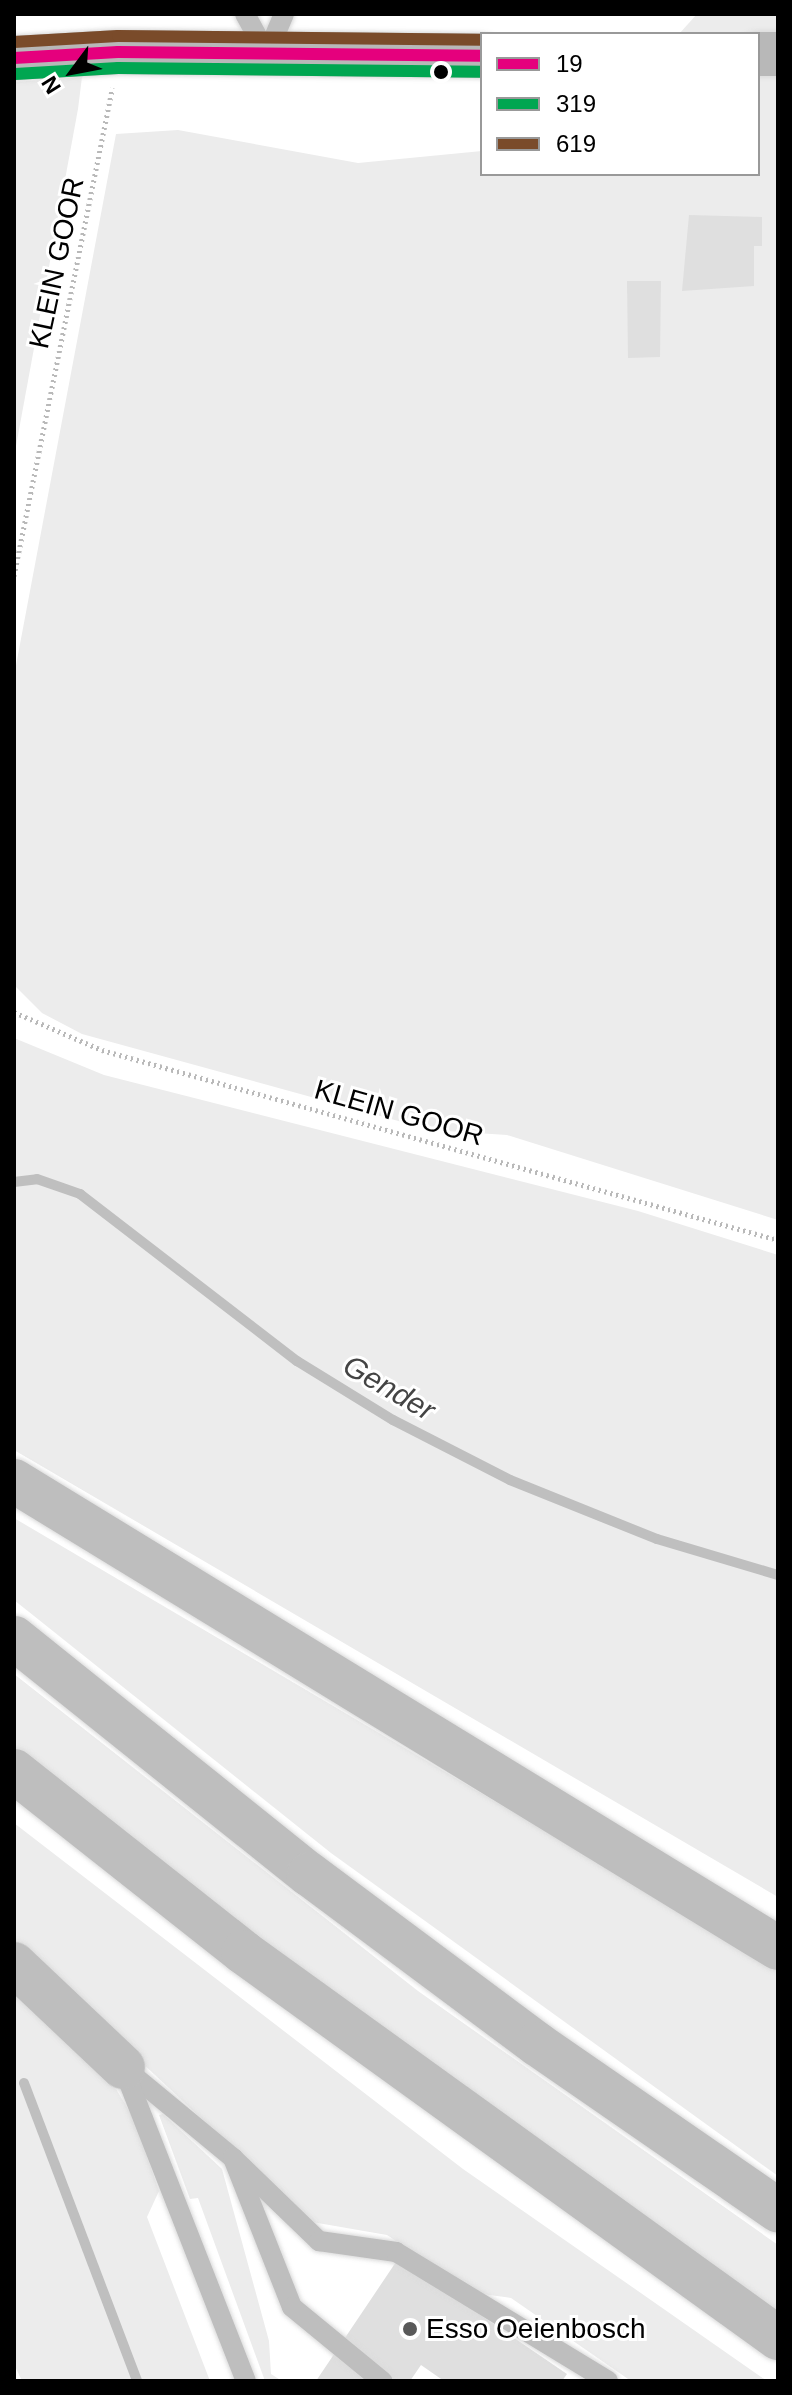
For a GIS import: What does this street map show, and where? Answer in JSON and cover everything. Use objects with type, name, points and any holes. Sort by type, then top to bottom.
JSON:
[{"type":"highway","points":[[14,1481],[778,1948]]},
{"type":"highway","points":[[14,1638],[334,1893],[537,2044],[778,2210]]},
{"type":"highway","points":[[14,1771],[243,1952],[778,2338]]},
{"type":"highway","points":[[14,1964],[123,2067]]},
{"type":"main road","points":[[14,58],[118,52],[480,56]]},
{"type":"lane","points":[[245,14],[267,54]]},
{"type":"lane","points":[[267,54],[284,14]]},
{"type":"lane","points":[[123,2067],[233,2158],[319,2241],[396,2252],[608,2381]]},
{"type":"lane","points":[[123,2067],[246,2381]]},
{"type":"lane","points":[[233,2158],[292,2307],[382,2381]]},
{"type":"path","name":"KLEIN GOOR","points":[[14,576],[118,52]]},
{"type":"path","name":"KLEIN GOOR","points":[[14,1012],[102,1050],[778,1240]]},
{"type":"shaded area","points":[[697,14],[778,14],[778,37],[760,36],[760,32],[681,32]]},
{"type":"shaded area","points":[[760,73],[778,73],[778,1220],[507,1135],[431,1130],[82,1034],[42,1013],[14,985],[14,676],[116,134],[178,130],[358,163],[480,151],[480,176],[760,176]]},
{"type":"shaded area","points":[[82,77],[78,109],[14,457],[14,82]]},
{"type":"shaded area","points":[[14,1038],[104,1075],[638,1211],[778,1255],[778,1897],[14,1450]]},
{"type":"shaded area","points":[[14,1518],[778,1968],[778,2176],[331,1853],[14,1600]]},
{"type":"shaded area","points":[[14,1674],[418,1991],[778,2245],[778,2315],[495,2119],[53,1780],[14,1747]]},
{"type":"shaded area","points":[[14,1823],[463,2169],[767,2381],[631,2381],[511,2298],[475,2293],[387,2235],[312,2222],[14,1943]]},
{"type":"shaded area","points":[[14,1983],[116,2089],[134,2119],[159,2191],[147,2217],[210,2381],[22,2381],[14,2364]]},
{"type":"shaded area","points":[[163,2114],[222,2169],[269,2341],[271,2374],[282,2381],[265,2381],[198,2198],[190,2199],[159,2115]]},
{"type":"building","points":[[689,215],[762,217],[762,246],[754,246],[754,286],[682,291]]},
{"type":"building","points":[[627,281],[661,281],[660,357],[628,358]]},
{"type":"building","points":[[398,2259],[567,2374],[562,2381],[444,2381],[421,2365],[410,2381],[316,2381]]},
{"type":"waterway","name":"Gender","points":[[14,1182],[37,1179],[80,1194],[297,1361],[393,1420],[510,1480],[657,1539],[778,1575]]},
{"type":"waterway","points":[[24,2083],[137,2381]]},
{"type":"transit line","name":"619","points":[[14,42],[118,36],[480,40]]},
{"type":"transit line","name":"19","points":[[14,58],[118,52],[480,56]]},
{"type":"transit line","name":"319","points":[[15,74],[118,68],[480,72]]},
{"type":"place","name":"Esso Oeienbosch","points":[[410,2329]]}]
